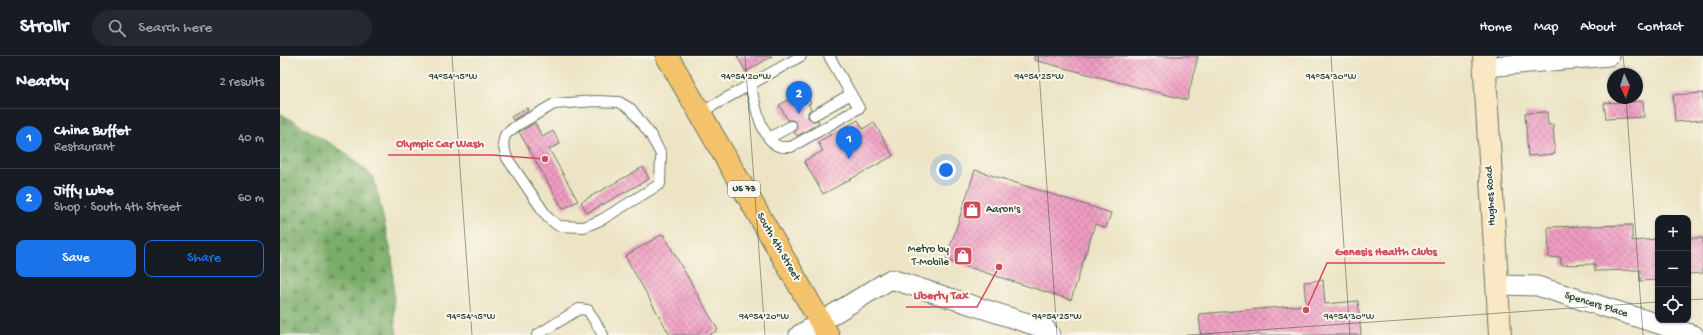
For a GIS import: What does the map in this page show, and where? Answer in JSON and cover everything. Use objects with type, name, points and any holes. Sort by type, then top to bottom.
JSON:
[{"type":"highway","name":"South 4th Street","points":[[667,56],[825,329]]},
{"type":"street","points":[[1484,61],[1609,56]]},
{"type":"street","name":"Hughes Road","points":[[1484,61],[1500,335]]},
{"type":"street","points":[[799,335],[825,329],[891,279],[1046,329],[1050,335]]},
{"type":"street","name":"Spencers Place","points":[[1496,285],[1537,286],[1694,335]]},
{"type":"lane","points":[[700,113],[801,56]]},
{"type":"lane","points":[[750,85],[761,125],[769,138],[775,145],[781,147],[791,146],[859,108],[829,56]]},
{"type":"lane","points":[[814,115],[851,94]]},
{"type":"lane","points":[[573,102],[620,102],[631,109],[650,134],[661,154],[660,184],[601,220],[584,227],[559,226],[548,218],[507,158],[503,144],[505,135],[516,126],[554,104],[573,102]]},
{"type":"lane","points":[[769,138],[791,126]]},
{"type":"lane","points":[[537,335],[579,309],[588,310],[603,335]]},
{"type":"green space","points":[[280,113],[343,151],[374,177],[392,257],[395,323],[397,335],[280,335]]},
{"type":"building","points":[[737,56],[772,56],[746,72]]},
{"type":"building","points":[[1034,56],[1198,56],[1187,100],[1034,60]]},
{"type":"building","points":[[804,91],[811,103],[808,104],[811,109],[808,112],[808,118],[814,121],[818,120],[819,123],[797,136],[794,132],[797,127],[796,123],[792,120],[788,120],[779,105]]},
{"type":"building","points":[[1703,93],[1703,120],[1675,122],[1673,95]]},
{"type":"building","points":[[1643,101],[1644,117],[1606,119],[1604,103],[1643,104]]},
{"type":"building","points":[[527,108],[528,111],[513,120],[511,117]]},
{"type":"building","points":[[1547,112],[1548,125],[1553,124],[1555,154],[1528,156],[1525,113]]},
{"type":"building","points":[[858,120],[863,129],[874,122],[893,156],[823,194],[804,161],[823,151],[818,142]]},
{"type":"building","points":[[535,123],[542,137],[553,131],[560,144],[549,149],[578,201],[563,209],[519,132]]},
{"type":"building","points":[[643,167],[649,179],[587,213],[581,202]]},
{"type":"building","points":[[975,170],[1111,213],[1106,228],[1095,224],[1071,300],[946,260]]},
{"type":"building","points":[[1632,225],[1632,241],[1655,239],[1655,280],[1640,281],[1640,270],[1595,271],[1595,264],[1561,265],[1561,257],[1549,258],[1548,227]]},
{"type":"building","points":[[663,234],[718,330],[709,335],[670,335],[625,256]]},
{"type":"building","points":[[1691,238],[1703,238],[1703,273],[1691,274]]},
{"type":"building","points":[[1323,280],[1325,304],[1358,301],[1361,335],[1201,335],[1199,314],[1306,305],[1304,282]]},
{"type":"place","name":"Jiffy Lube","points":[[799,114]]},
{"type":"place","name":"Olympic Car Wash","points":[[545,159]]},
{"type":"place","name":"China Buffet","points":[[849,159]]},
{"type":"place","name":"Aaron's","points":[[972,210]]},
{"type":"place","name":"Metro by T-Mobile","points":[[963,256]]},
{"type":"place","name":"Liberty Tax","points":[[999,267]]},
{"type":"place","name":"Genesis Health Clubs","points":[[1306,310]]}]
